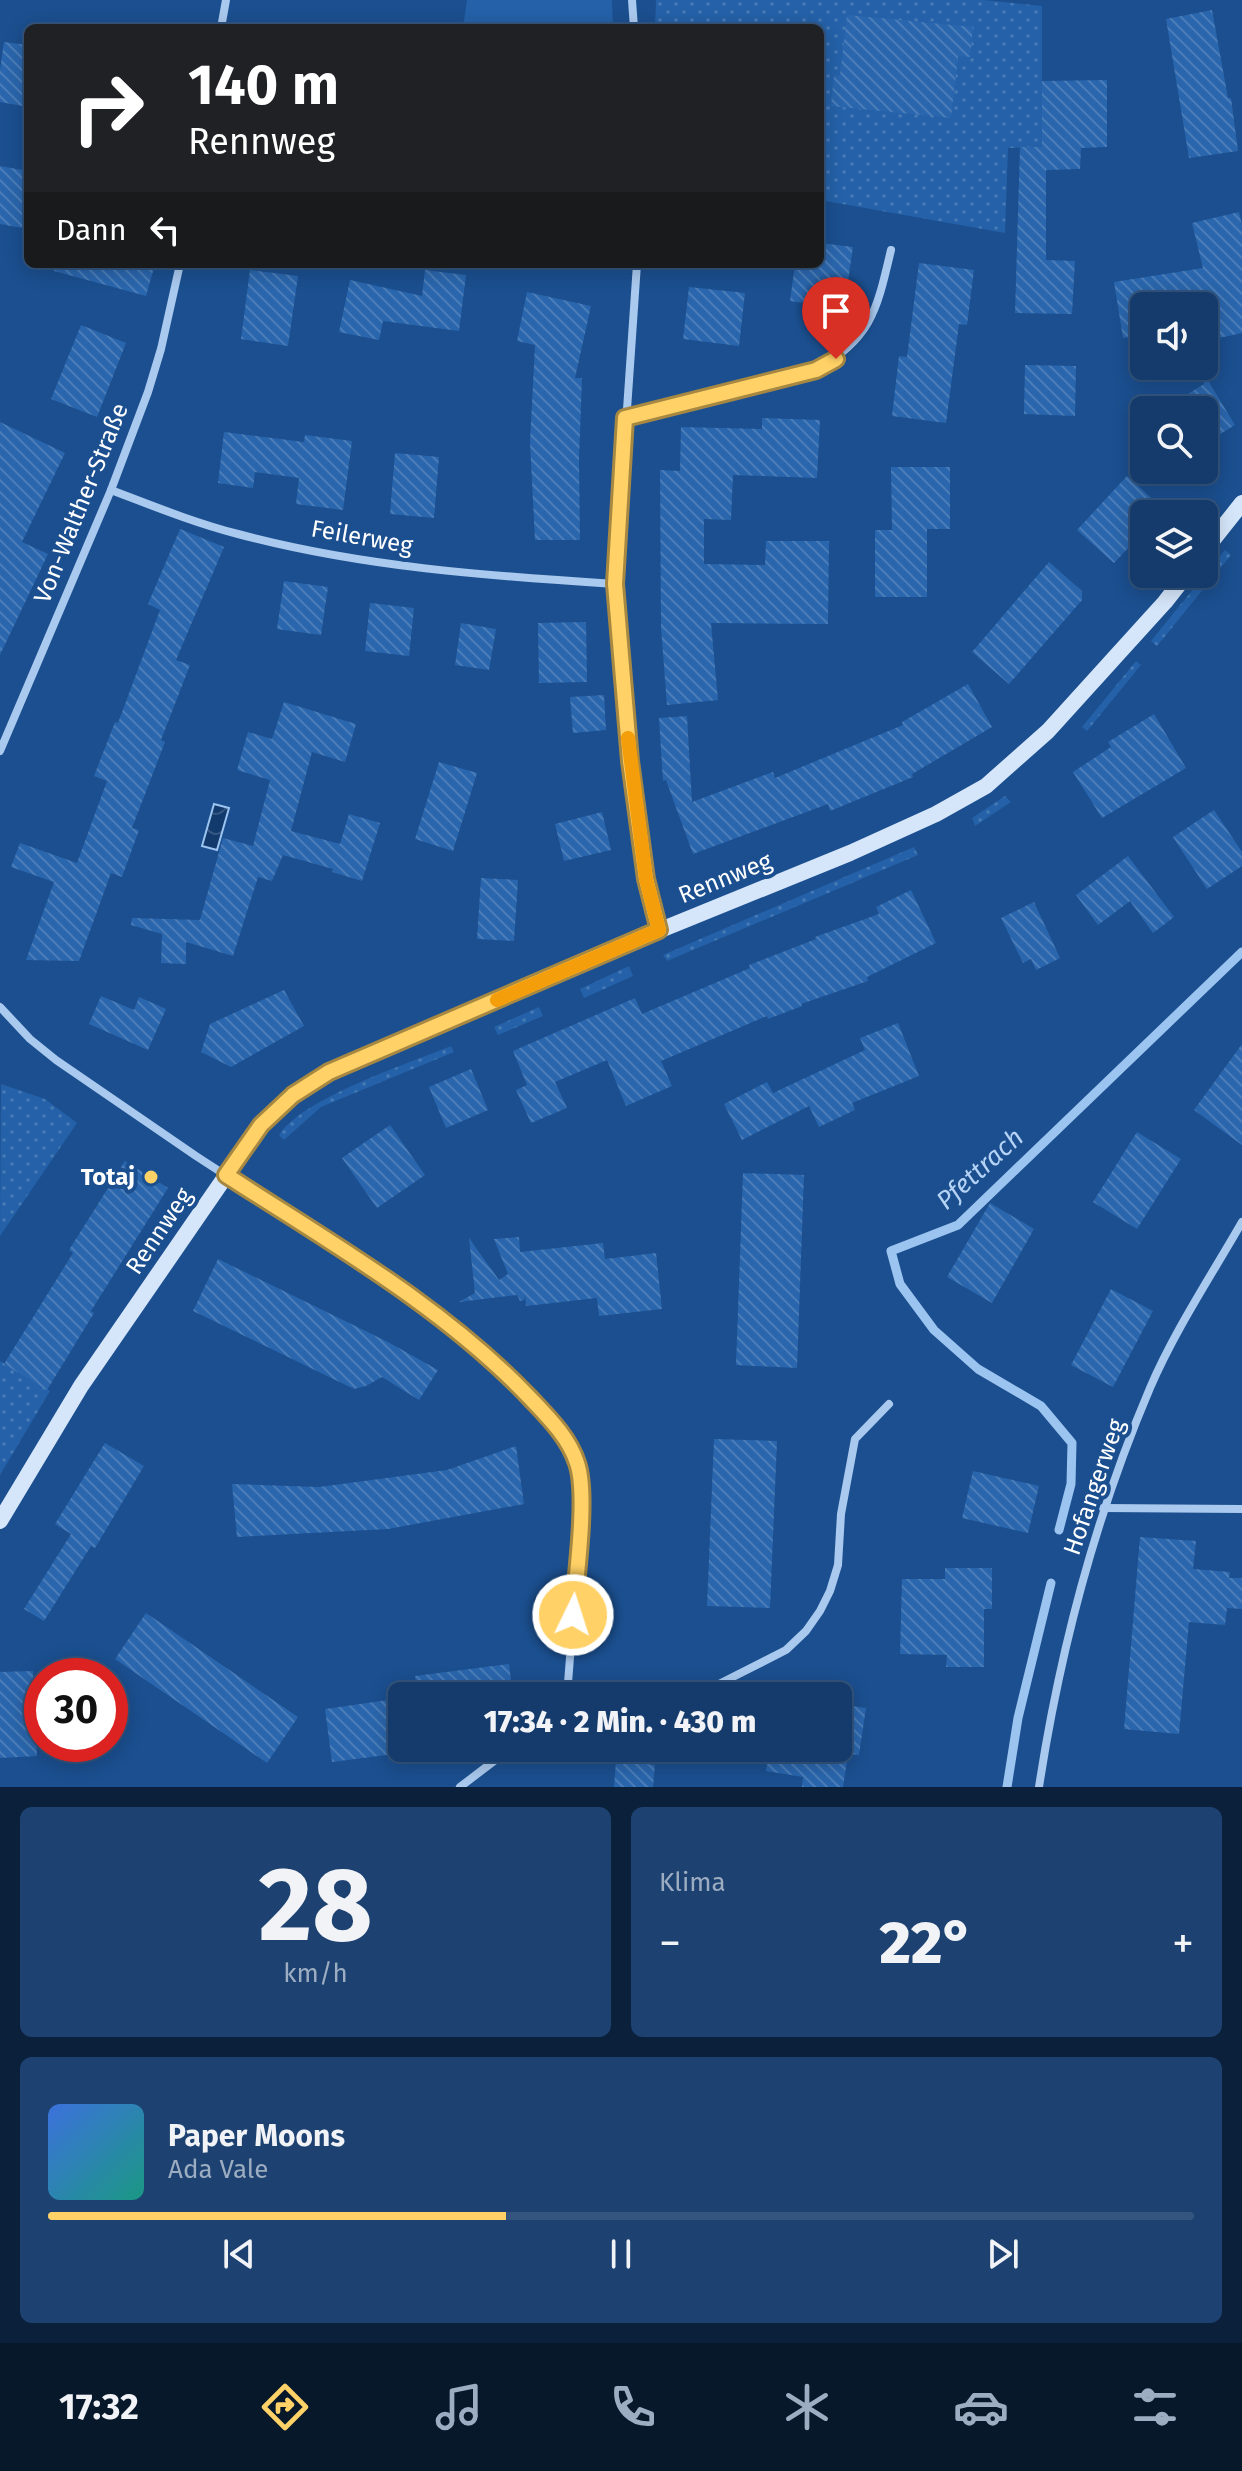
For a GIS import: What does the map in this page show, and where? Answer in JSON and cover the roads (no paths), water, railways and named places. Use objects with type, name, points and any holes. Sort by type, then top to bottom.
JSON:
[{"type":"main road","points":[[1218,533],[1242,503]]},
{"type":"main road","name":"Rennweg","points":[[0,1521],[81,1386],[226,1175],[261,1125],[293,1095],[329,1072],[659,930],[850,853],[936,814],[986,786],[1048,731],[1176,588]]},
{"type":"street","points":[[222,24],[226,0]]},
{"type":"street","points":[[632,0],[634,24]]},
{"type":"street","points":[[625,418],[816,370],[836,359],[866,329],[879,299],[891,250]]},
{"type":"street","name":"Von-Walther-Straße","points":[[0,751],[111,490],[161,349],[179,268]]},
{"type":"street","points":[[637,268],[615,584],[630,761],[646,879],[659,930]]},
{"type":"street","name":"Feilerweg","points":[[111,490],[238,534],[321,551],[498,576],[615,584]]},
{"type":"street","points":[[0,1007],[30,1039],[56,1060],[405,1292],[515,1382],[552,1420],[573,1451],[579,1467],[580,1528],[568,1682]]},
{"type":"street","name":"Hofangerweg","points":[[1039,1787],[1048,1731],[1103,1508],[1151,1385],[1242,1222]]},
{"type":"street","points":[[723,1682],[786,1650],[806,1631],[820,1611],[838,1565],[841,1514],[855,1439],[889,1404]]},
{"type":"street","points":[[1103,1508],[1242,1509]]},
{"type":"street","points":[[460,1787],[493,1762]]},
{"type":"water","points":[[214,804],[229,808],[217,850],[202,846]]},
{"type":"waterway","name":"Pfettrach","points":[[1059,1530],[1071,1484],[1072,1443],[1041,1406],[978,1369],[934,1330],[900,1284],[891,1251],[958,1225],[1242,952]]},
{"type":"waterway","name":"Pfettrach","points":[[1007,1787],[1018,1718],[1051,1583]]},
{"type":"place","name":"Totaj","points":[[151,1177]]}]
